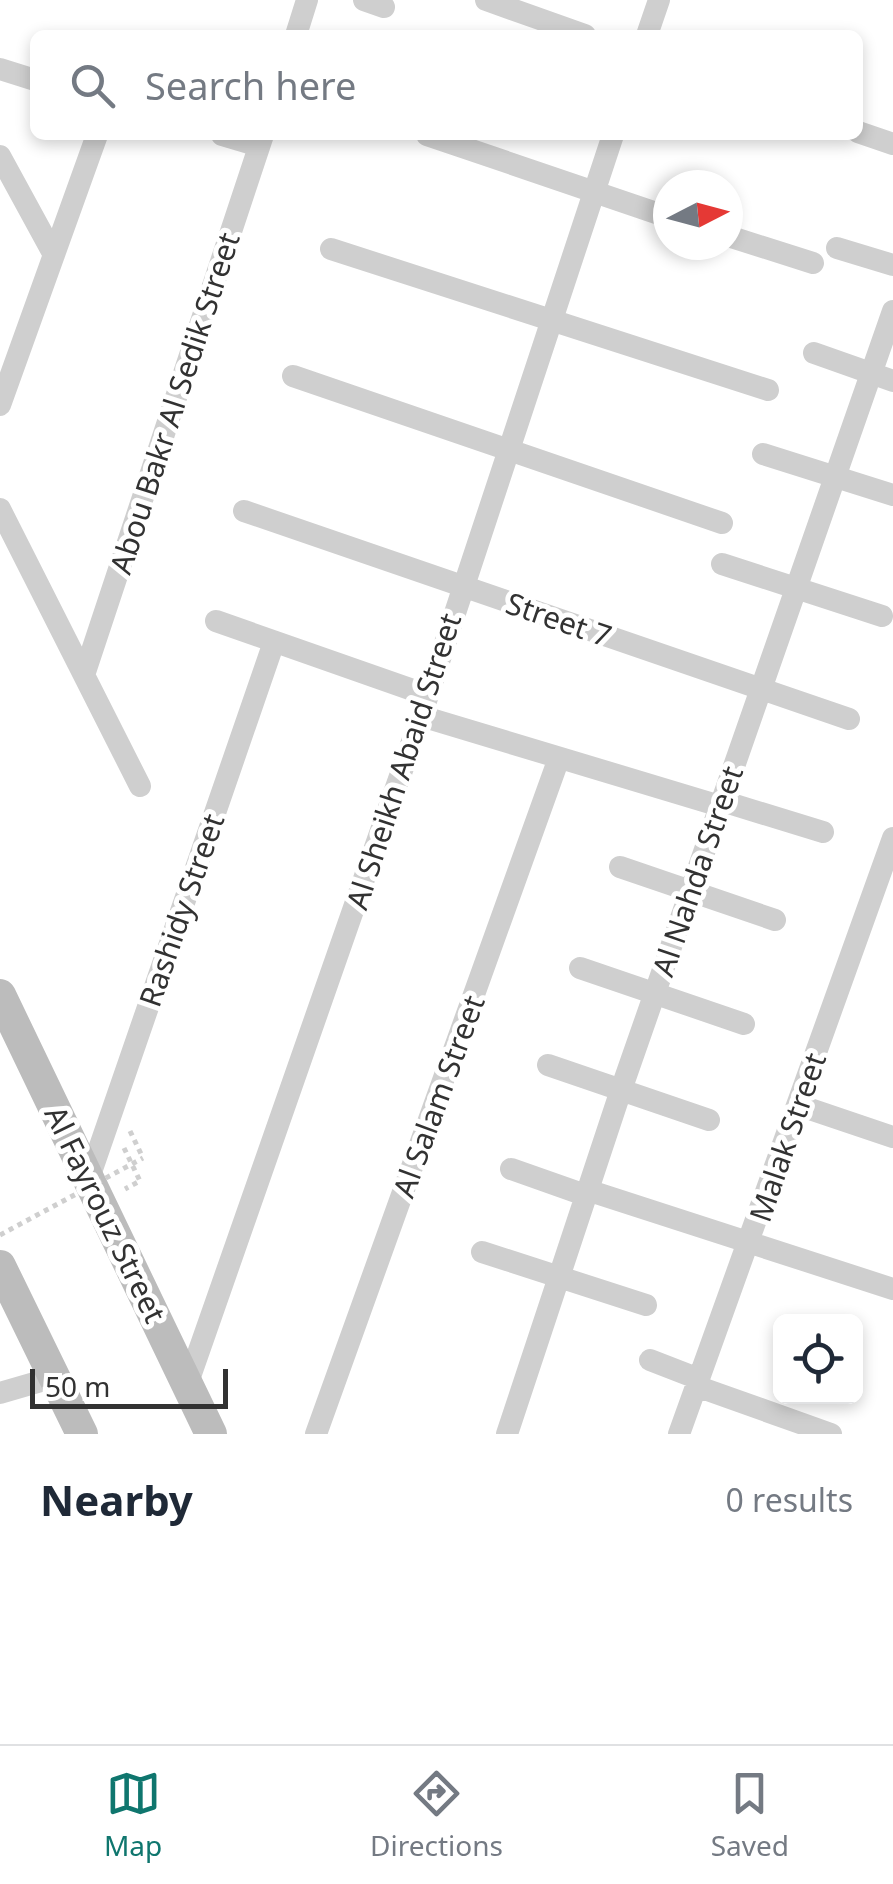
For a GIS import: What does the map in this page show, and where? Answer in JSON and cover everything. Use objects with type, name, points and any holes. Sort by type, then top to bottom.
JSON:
[{"type":"main road","name":"Al Fayrouz Street","points":[[0,995],[211,1434]]},
{"type":"main road","points":[[0,1266],[82,1434]]},
{"type":"street","points":[[298,30],[307,0]]},
{"type":"street","points":[[486,0],[571,30]]},
{"type":"street","points":[[649,30],[658,0]]},
{"type":"street","points":[[0,69],[30,78]]},
{"type":"street","points":[[863,134],[893,144]]},
{"type":"street","points":[[0,405],[95,140]]},
{"type":"street","name":"Abou Bakr Al Sedik Street","points":[[85,672],[261,140]]},
{"type":"street","points":[[441,140],[653,212]]},
{"type":"street","name":"Al Sheikh Abaid Street","points":[[188,1385],[424,706],[611,140]]},
{"type":"street","points":[[0,156],[54,255]]},
{"type":"street","points":[[743,241],[813,262]]},
{"type":"street","points":[[837,248],[893,265]]},
{"type":"street","points":[[331,249],[768,390]]},
{"type":"street","name":"Al Nahda Street","points":[[507,1434],[586,1192],[796,588],[836,477],[882,377],[893,310]]},
{"type":"street","points":[[814,354],[882,377]]},
{"type":"street","points":[[293,376],[722,524]]},
{"type":"street","points":[[763,454],[893,495]]},
{"type":"street","points":[[0,510],[140,786]]},
{"type":"street","name":"Street 7","points":[[244,511],[850,719]]},
{"type":"street","points":[[722,564],[882,616]]},
{"type":"street","points":[[216,621],[559,758],[823,832]]},
{"type":"street","name":"Rashidy Street","points":[[89,1178],[274,642]]},
{"type":"street","name":"Al Salam Street","points":[[316,1434],[559,758]]},
{"type":"street","name":"Malak Street","points":[[679,1434],[893,838]]},
{"type":"street","points":[[620,867],[776,920]]},
{"type":"street","points":[[580,968],[744,1024]]},
{"type":"street","points":[[548,1065],[709,1120]]},
{"type":"street","points":[[798,1105],[893,1137]]},
{"type":"street","points":[[511,1169],[893,1289]]},
{"type":"street","points":[[482,1252],[646,1306]]},
{"type":"street","points":[[650,1360],[828,1434]]},
{"type":"street","points":[[0,1393],[55,1377]]},
{"type":"path","points":[[0,1235],[143,1158],[130,1130],[118,1137],[140,1181]]}]
